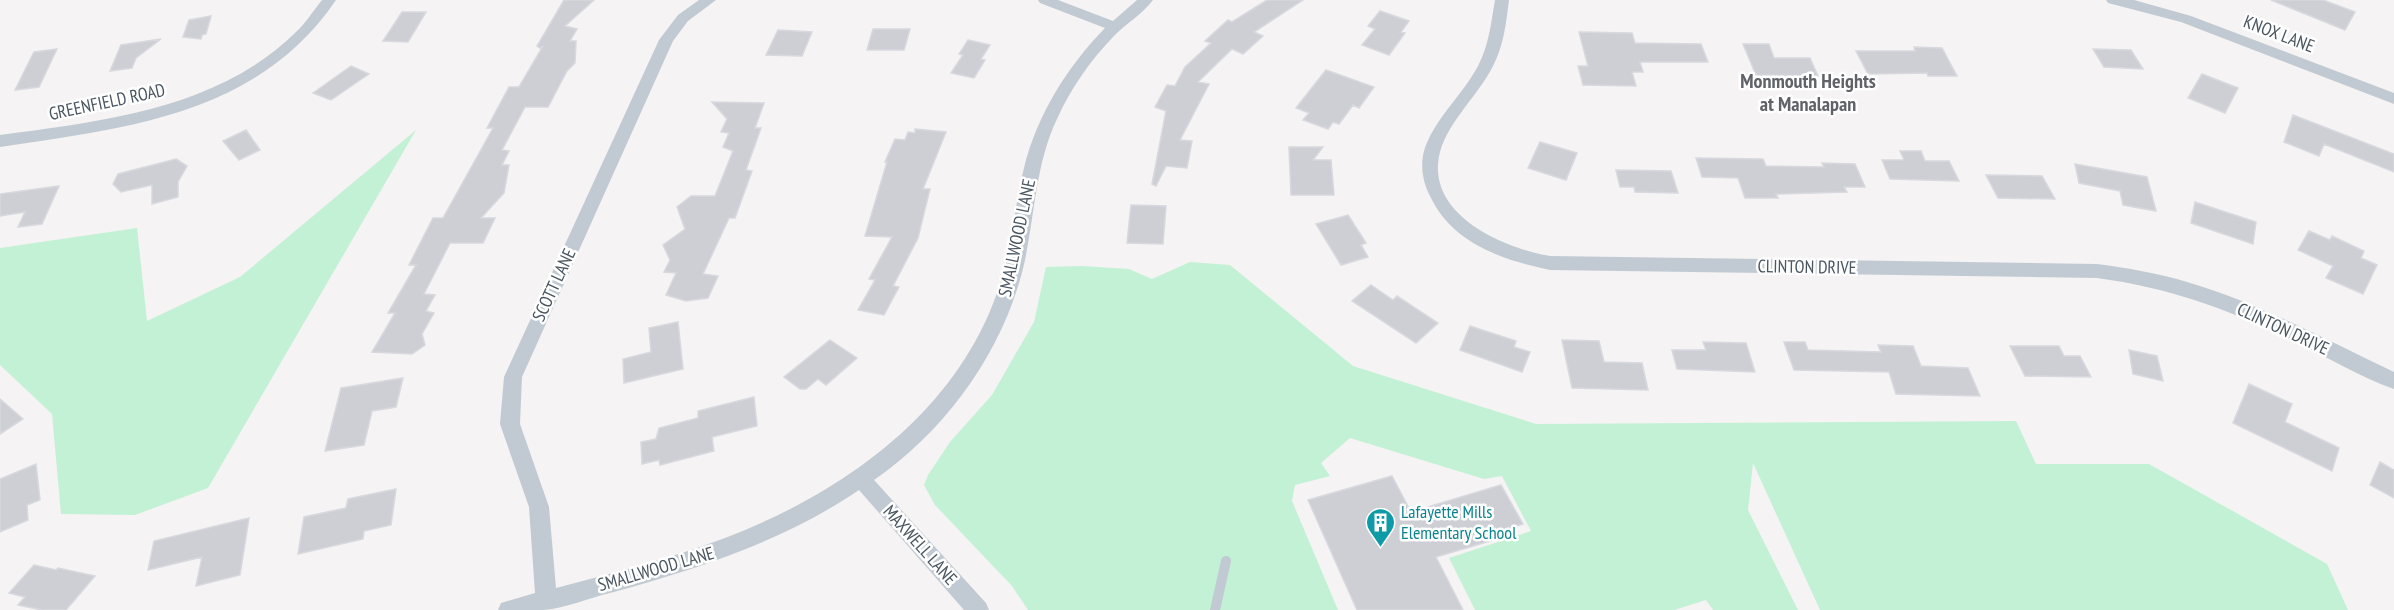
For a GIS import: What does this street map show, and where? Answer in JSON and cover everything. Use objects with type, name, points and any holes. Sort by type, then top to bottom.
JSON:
[{"type":"street","name":"GREENFIELD ROAD","points":[[0,141],[128,122],[165,112],[209,95],[237,82],[278,56],[305,31],[329,0]]},
{"type":"street","name":"SCOTT LANE","points":[[546,600],[539,507],[510,424],[513,377],[666,40],[683,18],[709,0]]},
{"type":"street","points":[[1045,0],[1115,27]]},
{"type":"street","name":"SMALLWOOD LANE","points":[[510,610],[710,554],[771,530],[821,505],[862,480],[896,452],[942,406],[985,346],[999,319],[1013,273],[1032,165],[1044,130],[1057,103],[1083,64],[1115,27],[1146,0]]},
{"type":"street","name":"CLINTON DRIVE","points":[[1502,0],[1491,54],[1482,73],[1434,146],[1430,161],[1431,179],[1445,208],[1470,233],[1505,251],[1550,262],[2097,271],[2134,276],[2186,288],[2239,308],[2394,381]]},
{"type":"street","name":"KNOX LANE","points":[[2113,0],[2155,9],[2186,19],[2394,99]]},
{"type":"street","name":"MAXWELL LANE","points":[[862,480],[978,610]]},
{"type":"lane","points":[[1215,610],[1226,561]]},
{"type":"green space","points":[[416,130],[208,488],[135,515],[61,514],[52,414],[0,365],[0,248],[137,228],[147,321],[240,277]]},
{"type":"green space","points":[[1190,262],[1230,265],[1353,366],[1536,424],[2016,421],[2036,464],[2149,464],[2327,564],[2348,610],[1820,610],[1753,463],[1748,510],[1798,610],[1713,610],[1706,600],[1674,610],[1475,610],[1449,558],[1531,531],[1502,476],[1484,479],[1350,438],[1321,463],[1330,476],[1295,485],[1292,501],[1338,610],[1028,610],[1012,586],[935,505],[924,485],[928,475],[950,442],[992,395],[1034,322],[1046,267],[1082,266],[1129,269],[1152,279]]},
{"type":"building","points":[[564,0],[594,0],[565,26],[577,29],[570,41],[576,41],[575,63],[567,71],[548,107],[525,107],[502,150],[509,151],[502,165],[509,165],[504,193],[481,218],[495,218],[483,243],[450,243],[424,294],[435,295],[426,311],[434,313],[422,334],[425,345],[412,354],[372,352],[395,313],[388,313],[416,265],[409,265],[433,218],[443,218],[493,128],[487,128],[509,87],[519,87],[543,46],[540,48],[537,46]]},
{"type":"building","points":[[1267,0],[1303,0],[1254,32],[1263,36],[1243,54],[1232,49],[1198,82],[1209,84],[1180,140],[1192,141],[1187,168],[1166,166],[1156,186],[1152,184],[1166,111],[1155,107],[1167,85],[1175,86],[1185,67],[1211,43],[1205,41],[1228,20],[1232,22]]},
{"type":"building","points":[[2271,0],[2323,0],[2355,12],[2345,30]]},
{"type":"building","points":[[1380,11],[1409,21],[1401,32],[1405,33],[1389,55],[1362,45],[1375,29],[1368,26]]},
{"type":"building","points":[[402,12],[426,12],[408,42],[383,41]]},
{"type":"building","points":[[211,16],[206,34],[202,35],[201,39],[183,37],[189,20]]},
{"type":"building","points":[[873,29],[910,29],[904,50],[867,50]]},
{"type":"building","points":[[778,30],[812,32],[802,56],[766,55]]},
{"type":"building","points":[[1579,32],[1632,33],[1635,43],[1701,44],[1708,62],[1640,62],[1643,72],[1632,72],[1636,86],[1583,85],[1578,66],[1588,66]]},
{"type":"building","points":[[161,39],[136,58],[132,68],[110,71],[121,45]]},
{"type":"building","points":[[968,40],[990,45],[981,59],[985,60],[974,78],[951,73],[963,55],[959,54]]},
{"type":"building","points":[[1743,44],[1769,44],[1774,58],[1810,58],[1818,76],[1756,75]]},
{"type":"building","points":[[1914,47],[1942,48],[1957,76],[1928,76],[1927,73],[1868,74],[1856,51],[1915,51]]},
{"type":"building","points":[[57,49],[39,87],[15,90],[34,52]]},
{"type":"building","points":[[2093,49],[2131,50],[2143,69],[2104,67]]},
{"type":"building","points":[[351,66],[369,74],[331,100],[313,93]]},
{"type":"building","points":[[1326,70],[1374,87],[1359,108],[1353,105],[1339,124],[1333,122],[1328,129],[1303,120],[1309,113],[1296,108]]},
{"type":"building","points":[[2202,74],[2238,88],[2225,113],[2188,98]]},
{"type":"building","points":[[712,102],[764,103],[755,128],[761,128],[746,170],[752,171],[735,218],[729,218],[703,274],[718,276],[708,298],[686,301],[666,295],[676,273],[664,272],[670,260],[663,245],[685,229],[677,207],[691,196],[715,196],[733,151],[723,147],[729,133],[721,132],[727,119]]},
{"type":"building","points":[[2293,115],[2394,154],[2394,172],[2324,144],[2319,156],[2284,142]]},
{"type":"building","points":[[915,129],[946,132],[923,189],[930,189],[918,238],[893,286],[899,287],[884,315],[858,310],[875,280],[869,279],[892,237],[865,236],[887,162],[885,162],[895,139],[905,140],[908,132],[915,133]]},
{"type":"building","points":[[246,130],[260,150],[239,160],[223,141]]},
{"type":"building","points":[[1540,142],[1577,153],[1566,180],[1528,168]]},
{"type":"building","points":[[1289,147],[1323,147],[1313,160],[1331,160],[1334,195],[1291,195]]},
{"type":"building","points":[[1900,151],[1921,151],[1925,161],[1949,161],[1959,181],[1890,179],[1882,160],[1904,160]]},
{"type":"building","points":[[1696,158],[1763,159],[1766,166],[1824,167],[1822,163],[1855,164],[1865,187],[1844,187],[1847,192],[1776,194],[1778,198],[1745,198],[1738,178],[1702,177]]},
{"type":"building","points":[[176,159],[187,166],[178,182],[178,197],[152,204],[152,185],[121,192],[113,184],[118,174]]},
{"type":"building","points":[[2075,164],[2147,177],[2156,211],[2123,205],[2120,191],[2079,183]]},
{"type":"building","points":[[1616,170],[1671,171],[1678,193],[1635,192],[1634,187],[1620,187]]},
{"type":"building","points":[[1986,175],[2042,176],[2055,199],[1998,198]]},
{"type":"building","points":[[59,186],[42,224],[18,227],[25,212],[0,216],[0,194]]},
{"type":"building","points":[[2195,202],[2256,222],[2253,244],[2191,223]]},
{"type":"building","points":[[1131,205],[1166,206],[1163,244],[1127,243]]},
{"type":"building","points":[[1348,215],[1366,243],[1361,245],[1368,257],[1341,265],[1316,224]]},
{"type":"building","points":[[2309,231],[2330,240],[2332,236],[2364,251],[2361,258],[2377,265],[2363,294],[2326,278],[2333,266],[2298,250]]},
{"type":"building","points":[[1371,285],[1393,300],[1397,296],[1438,323],[1416,343],[1352,301]]},
{"type":"building","points":[[678,322],[683,369],[624,383],[623,359],[651,352],[649,328]]},
{"type":"building","points":[[1470,326],[1516,341],[1514,347],[1530,352],[1522,372],[1460,350]]},
{"type":"building","points":[[830,340],[857,358],[826,385],[818,379],[806,389],[800,389],[784,377]]},
{"type":"building","points":[[1562,340],[1599,341],[1604,362],[1642,363],[1648,390],[1572,388]]},
{"type":"building","points":[[1703,342],[1746,343],[1755,372],[1677,369],[1672,350],[1706,350]]},
{"type":"building","points":[[1784,342],[1805,342],[1808,350],[1881,352],[1878,345],[1913,346],[1921,366],[1968,368],[1980,396],[1896,394],[1889,372],[1794,370]]},
{"type":"building","points":[[2010,346],[2059,346],[2064,356],[2080,356],[2091,377],[2025,376]]},
{"type":"building","points":[[2129,350],[2157,356],[2163,381],[2133,374]]},
{"type":"building","points":[[403,378],[396,407],[372,411],[364,445],[325,451],[341,388]]},
{"type":"building","points":[[2249,384],[2292,404],[2285,422],[2339,448],[2332,471],[2233,423]]},
{"type":"building","points":[[754,397],[757,426],[712,437],[714,451],[660,465],[659,460],[642,464],[641,442],[656,439],[659,428],[698,418],[698,411]]},
{"type":"building","points":[[0,399],[23,419],[0,434]]},
{"type":"building","points":[[2380,462],[2394,470],[2394,498],[2370,485]]},
{"type":"building","points":[[36,464],[40,500],[27,505],[28,520],[0,532],[0,479]]},
{"type":"building","name":"Lafayette Mills Elementary School","points":[[1392,476],[1411,512],[1501,485],[1523,524],[1496,532],[1500,538],[1436,557],[1463,610],[1357,610],[1308,500]]},
{"type":"building","points":[[396,489],[391,525],[364,531],[363,539],[298,554],[304,517],[346,508],[348,499]]},
{"type":"building","points":[[249,518],[240,575],[196,586],[202,557],[148,570],[154,541]]},
{"type":"building","points":[[34,565],[95,576],[66,610],[42,610],[18,605],[25,597],[9,593]]},
{"type":"place","name":"Lafayette Mills Elementary School","points":[[1380,548]]},
{"type":"district","name":"Monmouth Heights at Manalapan","points":[[1808,92]]}]
